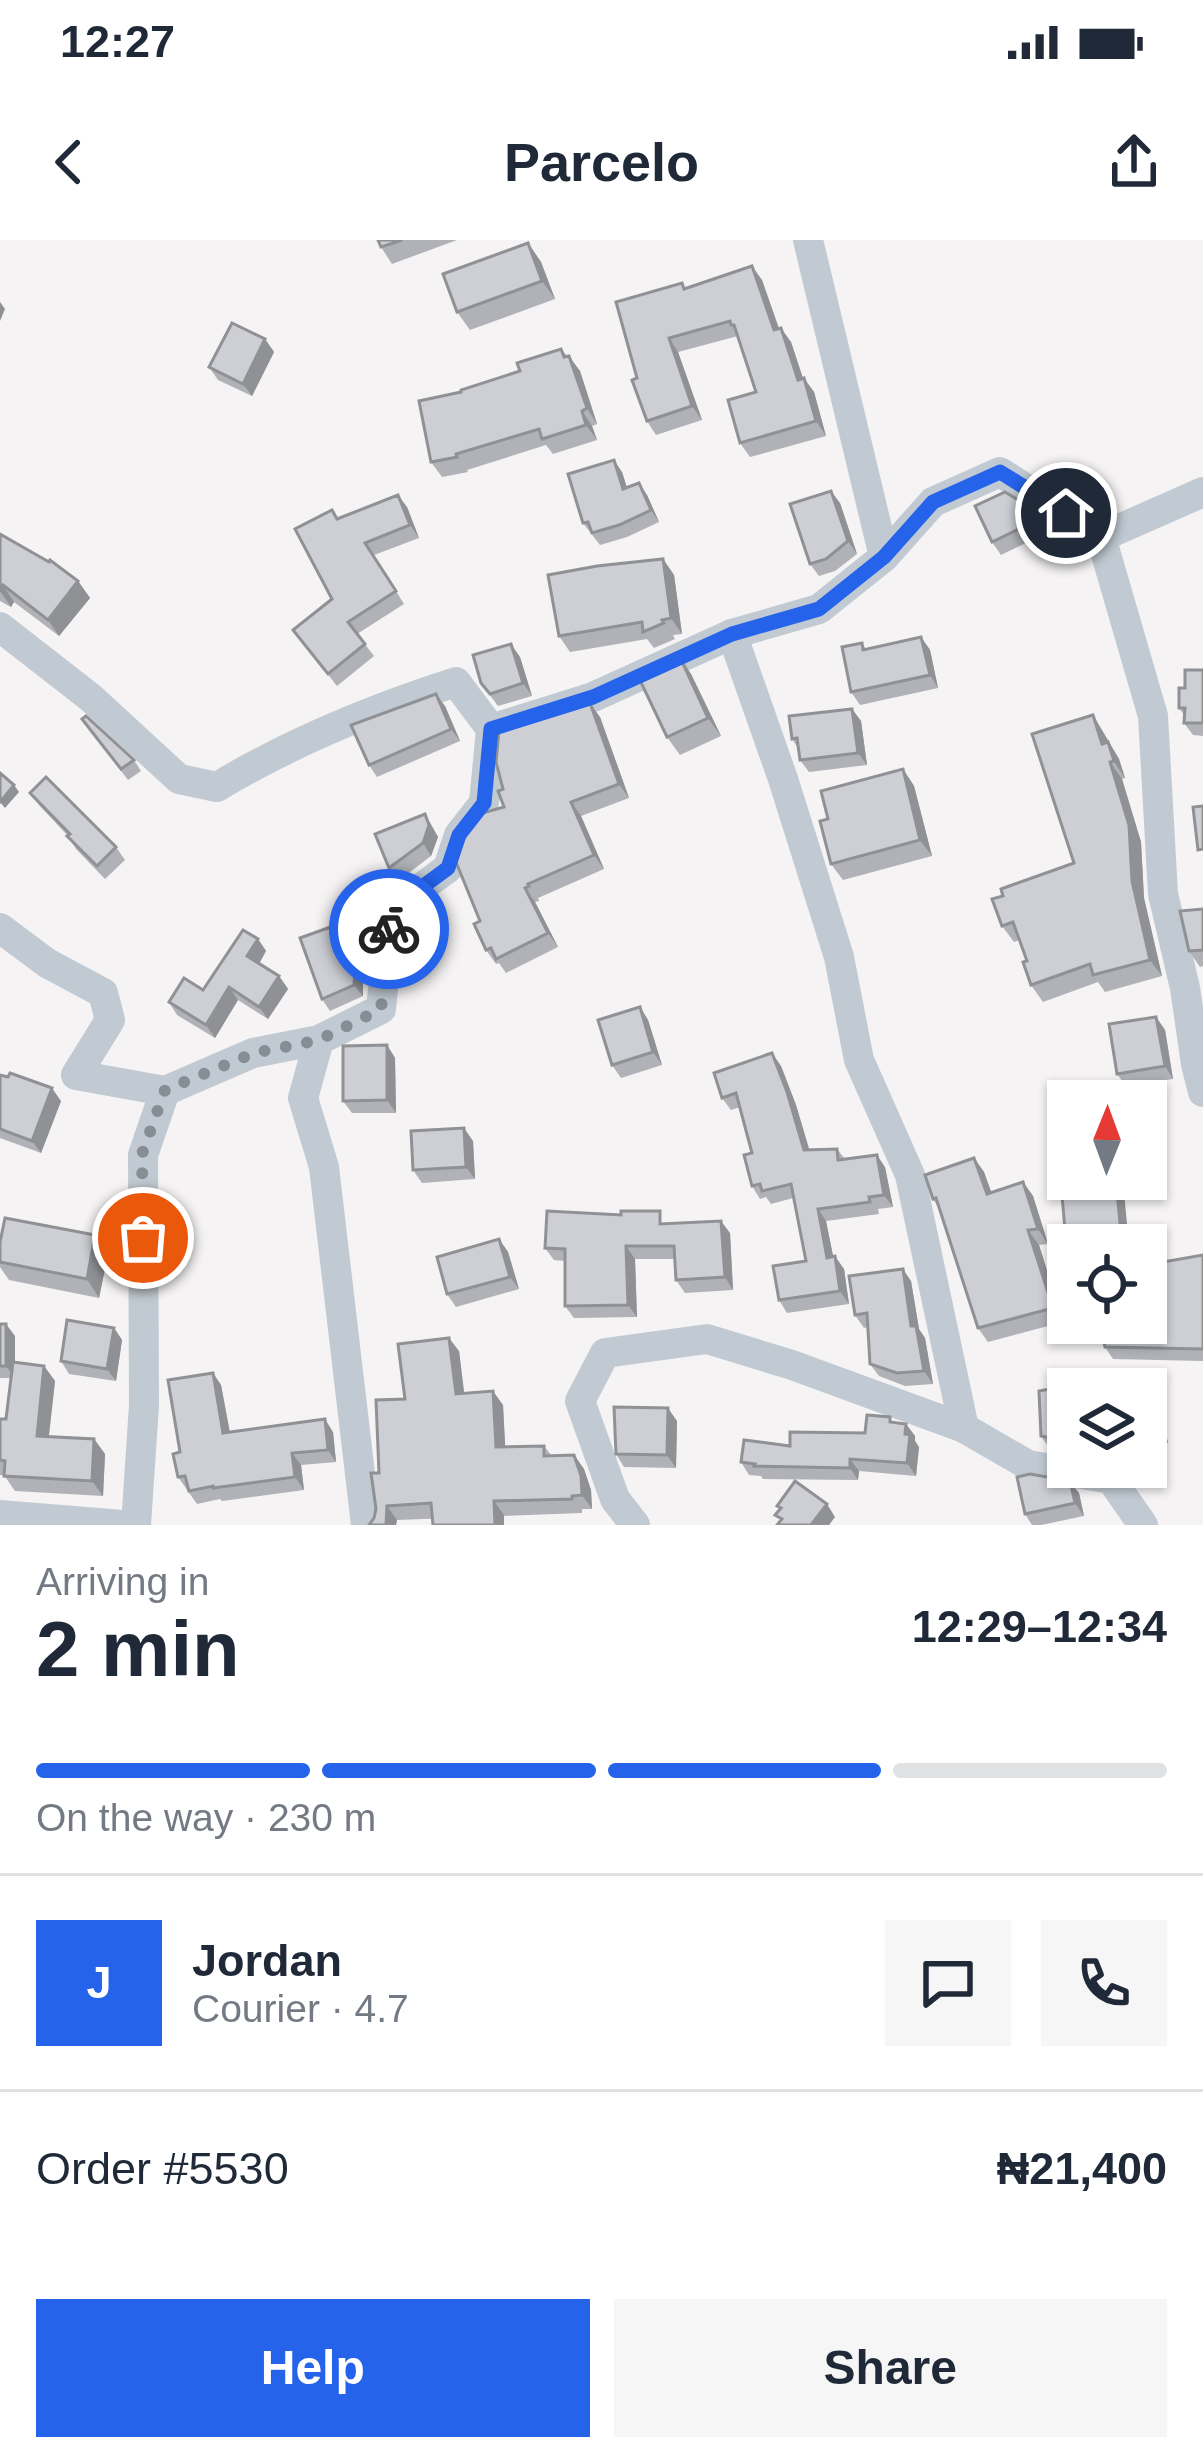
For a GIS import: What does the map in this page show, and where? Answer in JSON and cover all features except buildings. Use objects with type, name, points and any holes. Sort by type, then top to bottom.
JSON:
[{"type":"street","points":[[808,240],[884,557]]},
{"type":"street","points":[[491,729],[593,697],[732,634],[819,609],[884,557],[933,502],[1000,472],[1101,537],[1153,716],[1163,894],[1203,1092]]},
{"type":"street","points":[[1101,537],[1203,492]]},
{"type":"street","points":[[0,627],[91,698],[178,779],[217,787],[266,757],[373,709],[456,682],[491,729],[484,803],[459,835],[448,868],[391,910],[381,1009],[319,1040],[254,1053],[165,1090],[76,1075],[110,1020],[104,993],[47,963],[0,928]]},
{"type":"street","points":[[732,634],[839,957],[860,1060],[910,1175],[964,1428]]},
{"type":"street","points":[[319,1040],[303,1098],[324,1167],[366,1525]]},
{"type":"street","points":[[136,1525],[144,1405],[142,1154],[165,1090]]},
{"type":"street","points":[[635,1525],[615,1499],[580,1401],[605,1353],[707,1339],[964,1428],[1028,1465],[1111,1479],[1142,1525]]},
{"type":"street","points":[[0,1515],[122,1525]]},
{"type":"way so far","points":[[143,1238],[142,1154],[165,1090],[254,1053],[319,1040],[381,1009],[389,929]]},
{"type":"route","points":[[389,929],[391,910],[448,868],[459,835],[484,803],[491,729],[593,697],[732,634],[819,609],[884,557],[933,502],[1000,472],[1066,513]]}]
